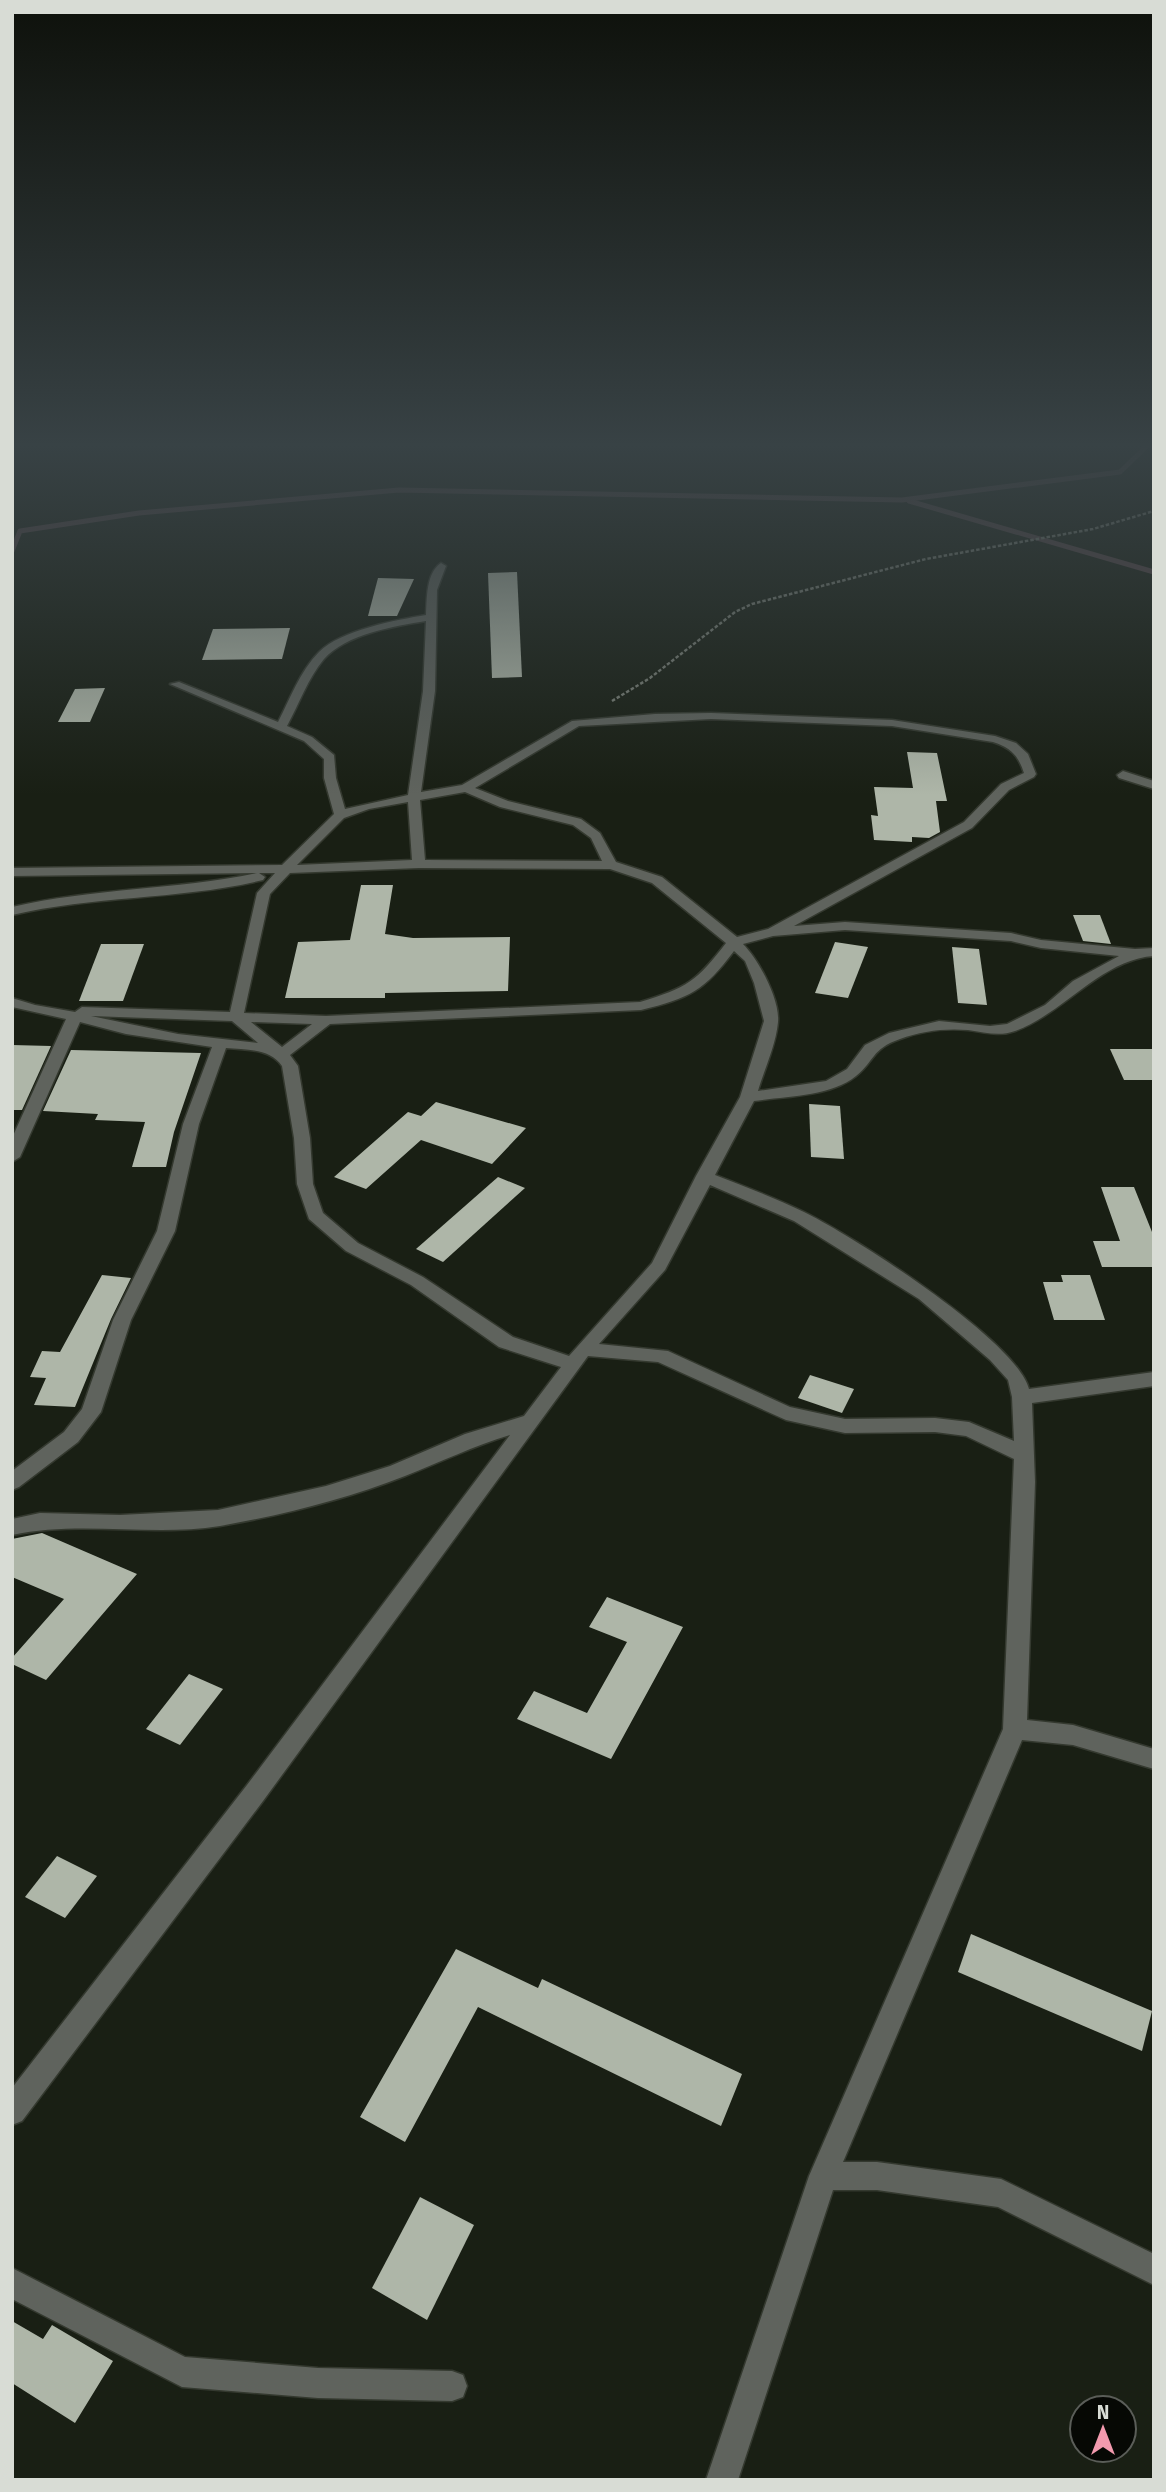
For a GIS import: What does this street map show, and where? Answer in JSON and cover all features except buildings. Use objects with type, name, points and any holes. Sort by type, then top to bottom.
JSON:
[{"type":"street","points":[[419,864],[414,799],[429,691],[432,590],[441,566]]},
{"type":"street","points":[[281,727],[323,652],[364,633],[406,620],[430,617]]},
{"type":"street","points":[[175,684],[309,739],[330,758],[330,778],[340,815]]},
{"type":"street","points":[[236,1017],[264,893],[322,830],[340,815],[391,800],[414,799],[466,788],[576,723],[711,716],[892,723],[995,739],[1012,745],[1024,756],[1030,774],[1005,788],[968,825],[773,932]]},
{"type":"street","points":[[1123,775],[1154,785]]},
{"type":"street","points":[[466,788],[504,804],[577,822],[596,836],[611,865]]},
{"type":"street","points":[[12,872],[288,869],[419,864],[611,865],[657,880],[734,942],[751,960],[761,983],[771,1021],[748,1097],[704,1176],[659,1266],[578,1357],[246,1804],[12,2110]]},
{"type":"street","points":[[12,911],[41,902],[229,884],[288,869]]},
{"type":"street","points":[[12,1009],[326,1020],[641,1006],[676,996],[706,978],[734,942],[773,932],[845,926],[1011,937],[1041,944],[1135,953],[1154,952]]},
{"type":"street","points":[[748,1097],[830,1085],[852,1072],[870,1048],[894,1036],[939,1025],[990,1030],[1010,1028],[1050,1008],[1078,984],[1135,953]]},
{"type":"street","points":[[12,1002],[126,1030],[178,1039],[267,1048],[282,1054]]},
{"type":"street","points":[[12,1157],[75,1016]]},
{"type":"street","points":[[236,1017],[282,1054],[290,1066],[302,1138],[305,1184],[315,1215],[352,1247],[417,1281],[506,1342],[578,1357],[661,1356],[786,1413],[845,1426],[935,1425],[969,1429],[1025,1455]]},
{"type":"street","points":[[282,1054],[326,1020]]},
{"type":"street","points":[[12,1482],[71,1437],[91,1412],[122,1320],[166,1231],[191,1124],[221,1042]]},
{"type":"street","points":[[704,1176],[800,1217],[925,1294],[997,1355],[1017,1378],[1022,1397],[1025,1455],[1015,1729],[822,2176],[722,2480]]},
{"type":"street","points":[[1022,1397],[1154,1379]]},
{"type":"street","points":[[12,1527],[40,1521],[120,1523],[218,1518],[338,1490],[397,1471],[472,1439],[531,1421]]},
{"type":"street","points":[[1015,1729],[1073,1735],[1154,1759]]},
{"type":"street","points":[[822,2176],[877,2176],[1001,2193],[1154,2270]]},
{"type":"street","points":[[12,2283],[182,2372],[318,2383],[453,2386]]},
{"type":"path","points":[[576,723],[650,678],[735,612],[752,604],[915,562]]},
{"type":"waterway","points":[[1121,562],[1154,572]]}]
